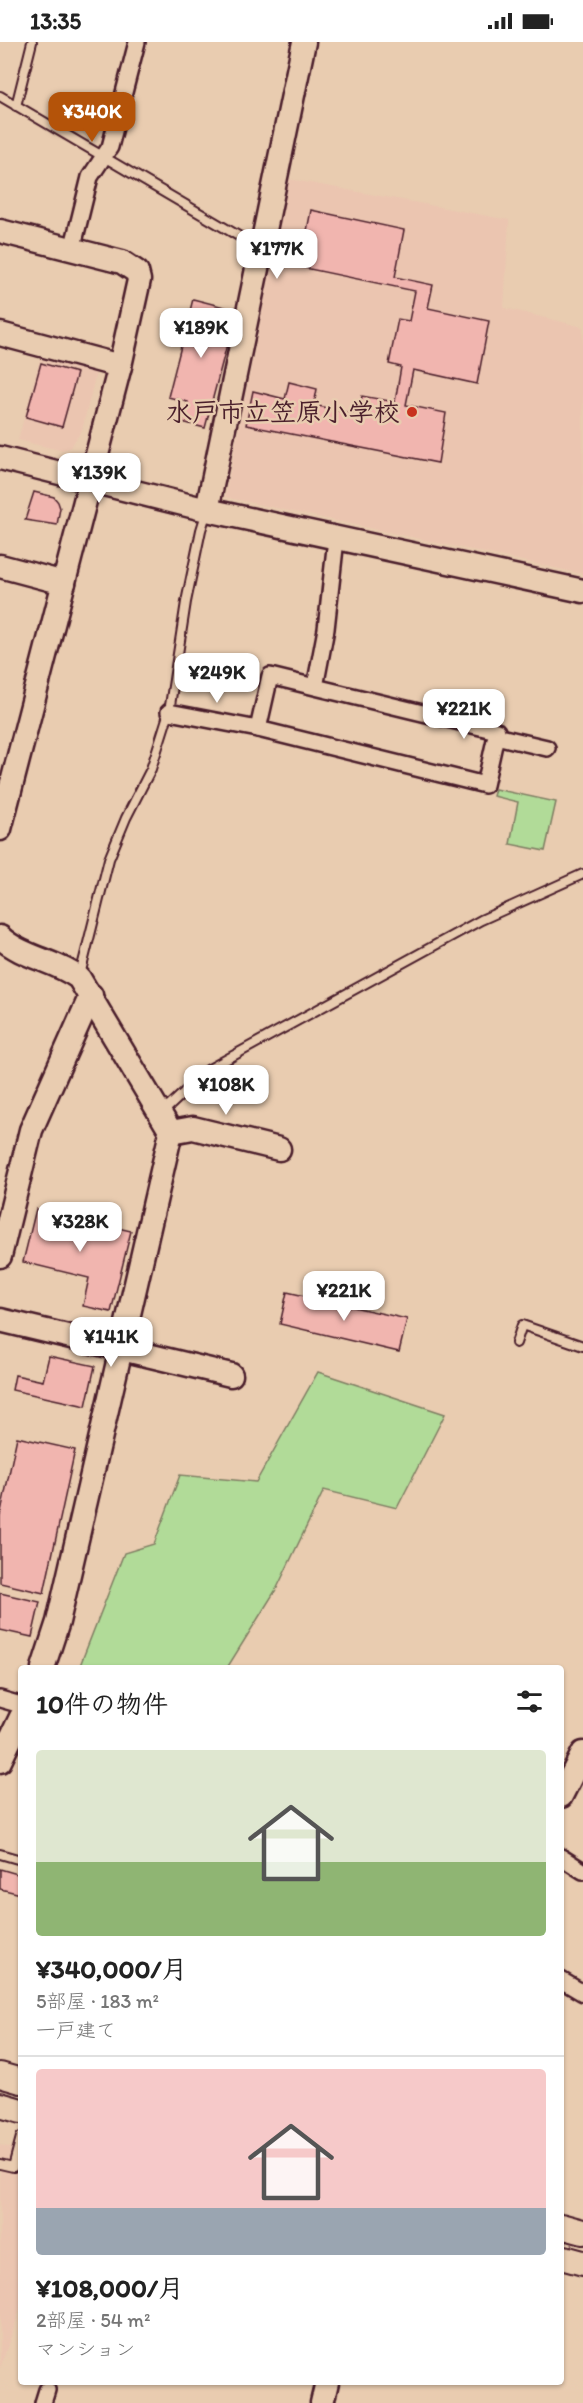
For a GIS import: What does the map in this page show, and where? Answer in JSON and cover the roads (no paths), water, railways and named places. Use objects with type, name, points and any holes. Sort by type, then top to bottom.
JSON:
[{"type":"main road","points":[[0,2075],[18,2080]]},
{"type":"main road","points":[[0,2105],[18,2109]]},
{"type":"main road","points":[[564,2227],[583,2232]]},
{"type":"main road","points":[[564,2258],[583,2263]]},
{"type":"street","points":[[72,250],[90,177],[110,147],[137,42]]},
{"type":"street","points":[[207,510],[263,250],[304,42]]},
{"type":"street","points":[[0,231],[122,262],[137,272],[139,288],[1,822]]},
{"type":"street","points":[[0,334],[120,366]]},
{"type":"street","points":[[0,458],[207,510],[583,591]]},
{"type":"street","points":[[315,687],[326,629],[336,539]]},
{"type":"street","points":[[0,566],[64,583]]},
{"type":"street","points":[[169,712],[258,729],[485,785],[497,731],[270,676],[258,729]]},
{"type":"street","points":[[496,736],[546,748]]},
{"type":"street","points":[[0,937],[12,948],[55,964],[85,987],[166,1123],[122,1349],[57,1622],[44,1665]]},
{"type":"street","points":[[0,1256],[31,1130],[85,987]]},
{"type":"street","points":[[166,1123],[279,1149]]},
{"type":"street","points":[[0,1320],[231,1375]]},
{"type":"street","points":[[0,1699],[18,1704]]},
{"type":"street","points":[[0,1761],[18,1723]]},
{"type":"street","points":[[564,1790],[583,1753]]},
{"type":"street","points":[[564,1859],[583,1871]]},
{"type":"street","points":[[564,1982],[583,1993]]},
{"type":"street","points":[[322,2403],[326,2385]]},
{"type":"lane","points":[[16,106],[32,42]]},
{"type":"lane","points":[[0,96],[263,250]]},
{"type":"lane","points":[[85,987],[109,859],[126,818],[151,769],[169,712],[186,602],[207,510]]},
{"type":"lane","points":[[166,1123],[209,1069],[481,920],[583,874]]},
{"type":"lane","points":[[516,1343],[522,1325],[583,1346]]},
{"type":"lane","points":[[0,1854],[18,1859]]},
{"type":"lane","points":[[0,2164],[13,2167],[18,2148]]},
{"type":"place","name":"水戸市立笠原小学校","points":[[412,412]]}]
